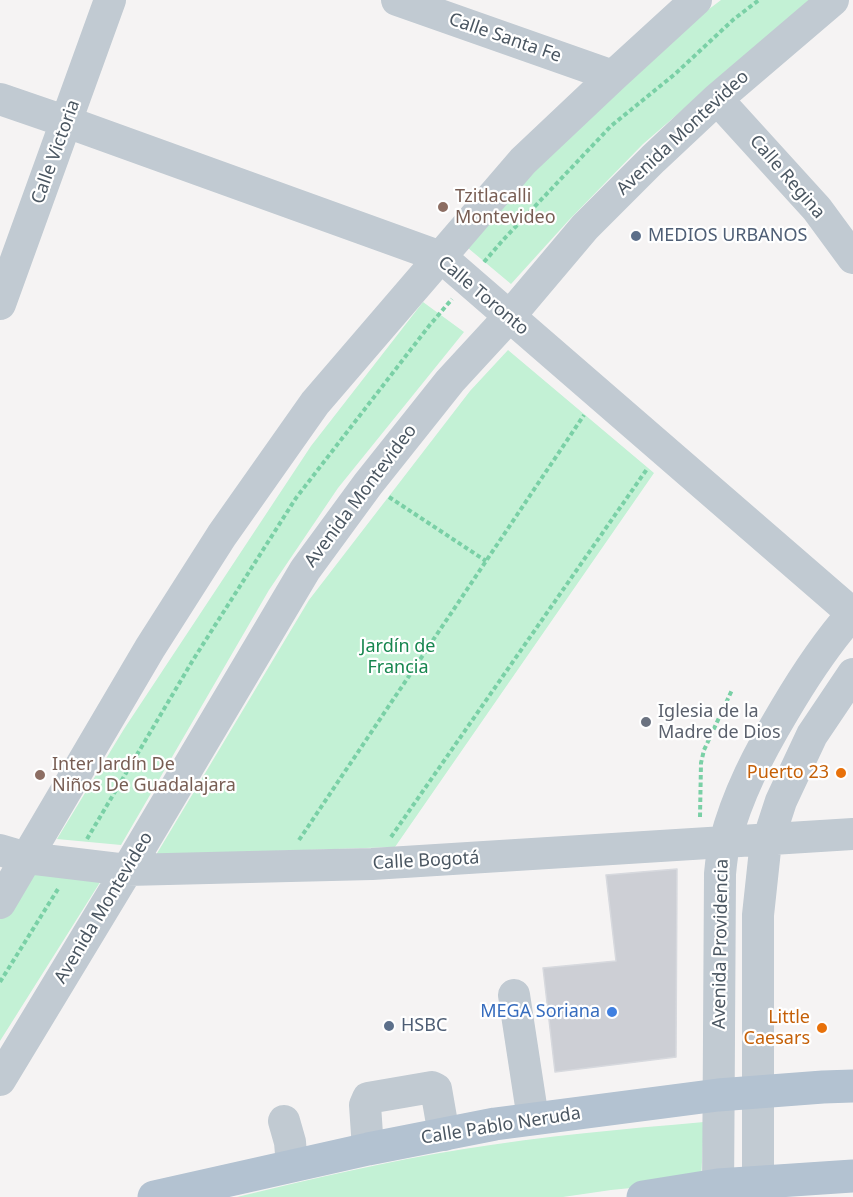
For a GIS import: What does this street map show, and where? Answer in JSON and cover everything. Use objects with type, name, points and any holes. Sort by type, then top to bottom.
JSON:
[{"type":"main road","name":"Calle Pablo Neruda","points":[[154,1197],[368,1149],[495,1124],[718,1095],[853,1086]]},
{"type":"main road","points":[[643,1197],[758,1190],[853,1176]]},
{"type":"street","name":"Calle Victoria","points":[[0,304],[110,0]]},
{"type":"street","name":"Calle Santa Fe","points":[[397,0],[613,75]]},
{"type":"street","points":[[0,903],[13,854],[222,535],[315,403],[524,161],[613,75],[696,0]]},
{"type":"street","name":"Avenida Montevideo","points":[[0,1080],[128,870],[305,570],[368,483],[450,381],[509,317],[585,228],[652,159],[717,99],[834,0]]},
{"type":"street","name":"Calle Toronto","points":[[0,99],[441,257],[853,614]]},
{"type":"street","name":"Calle Regina","points":[[717,99],[817,209],[853,258]]},
{"type":"street","name":"Avenida Providencia","points":[[718,1191],[720,874],[712,844],[768,737],[800,683],[838,630],[853,614]]},
{"type":"street","name":"Avenida Providencia","points":[[758,1190],[758,915],[764,860],[780,801],[812,735],[853,674]]},
{"type":"street","name":"Calle Bogotá","points":[[13,854],[128,870],[281,867],[372,864],[853,834]]},
{"type":"street","points":[[514,995],[533,1119]]},
{"type":"street","points":[[368,1149],[365,1106],[368,1098],[432,1087],[436,1089],[444,1135]]},
{"type":"street","points":[[284,1121],[290,1142],[292,1166]]},
{"type":"path","points":[[281,867],[598,394]]},
{"type":"path","points":[[372,864],[661,448]]},
{"type":"path","points":[[368,483],[486,561]]},
{"type":"path","points":[[712,844],[702,757],[732,690]]},
{"type":"green space","points":[[721,0],[810,0],[643,144],[511,284],[462,243],[519,181],[692,22]]},
{"type":"green space","points":[[423,302],[464,332],[338,488],[269,590],[121,845],[57,839],[124,729],[311,446]]},
{"type":"green space","name":"Jardín de Francia","points":[[508,350],[654,473],[395,847],[156,855],[309,600],[470,391]]},
{"type":"green space","points":[[26,869],[104,876],[0,1041],[0,914]]},
{"type":"green space","points":[[704,1122],[701,1181],[563,1197],[237,1197],[379,1165],[494,1144]]},
{"type":"building","name":"MEGA Soriana","points":[[677,869],[676,1057],[555,1072],[543,968],[616,961],[606,875]]},
{"type":"place","name":"Tzitlacalli Montevideo","points":[[443,207]]},
{"type":"place","name":"MEDIOS URBANOS","points":[[636,236]]},
{"type":"place","name":"Iglesia de la Madre de Dios","points":[[646,722]]},
{"type":"place","name":"Puerto 23","points":[[841,773]]},
{"type":"place","name":"Inter Jardín De Niños De Guadalajara","points":[[40,775]]},
{"type":"place","name":"MEGA Soriana","points":[[612,1012]]},
{"type":"place","name":"HSBC","points":[[389,1026]]},
{"type":"place","name":"Little Caesars","points":[[822,1028]]}]
